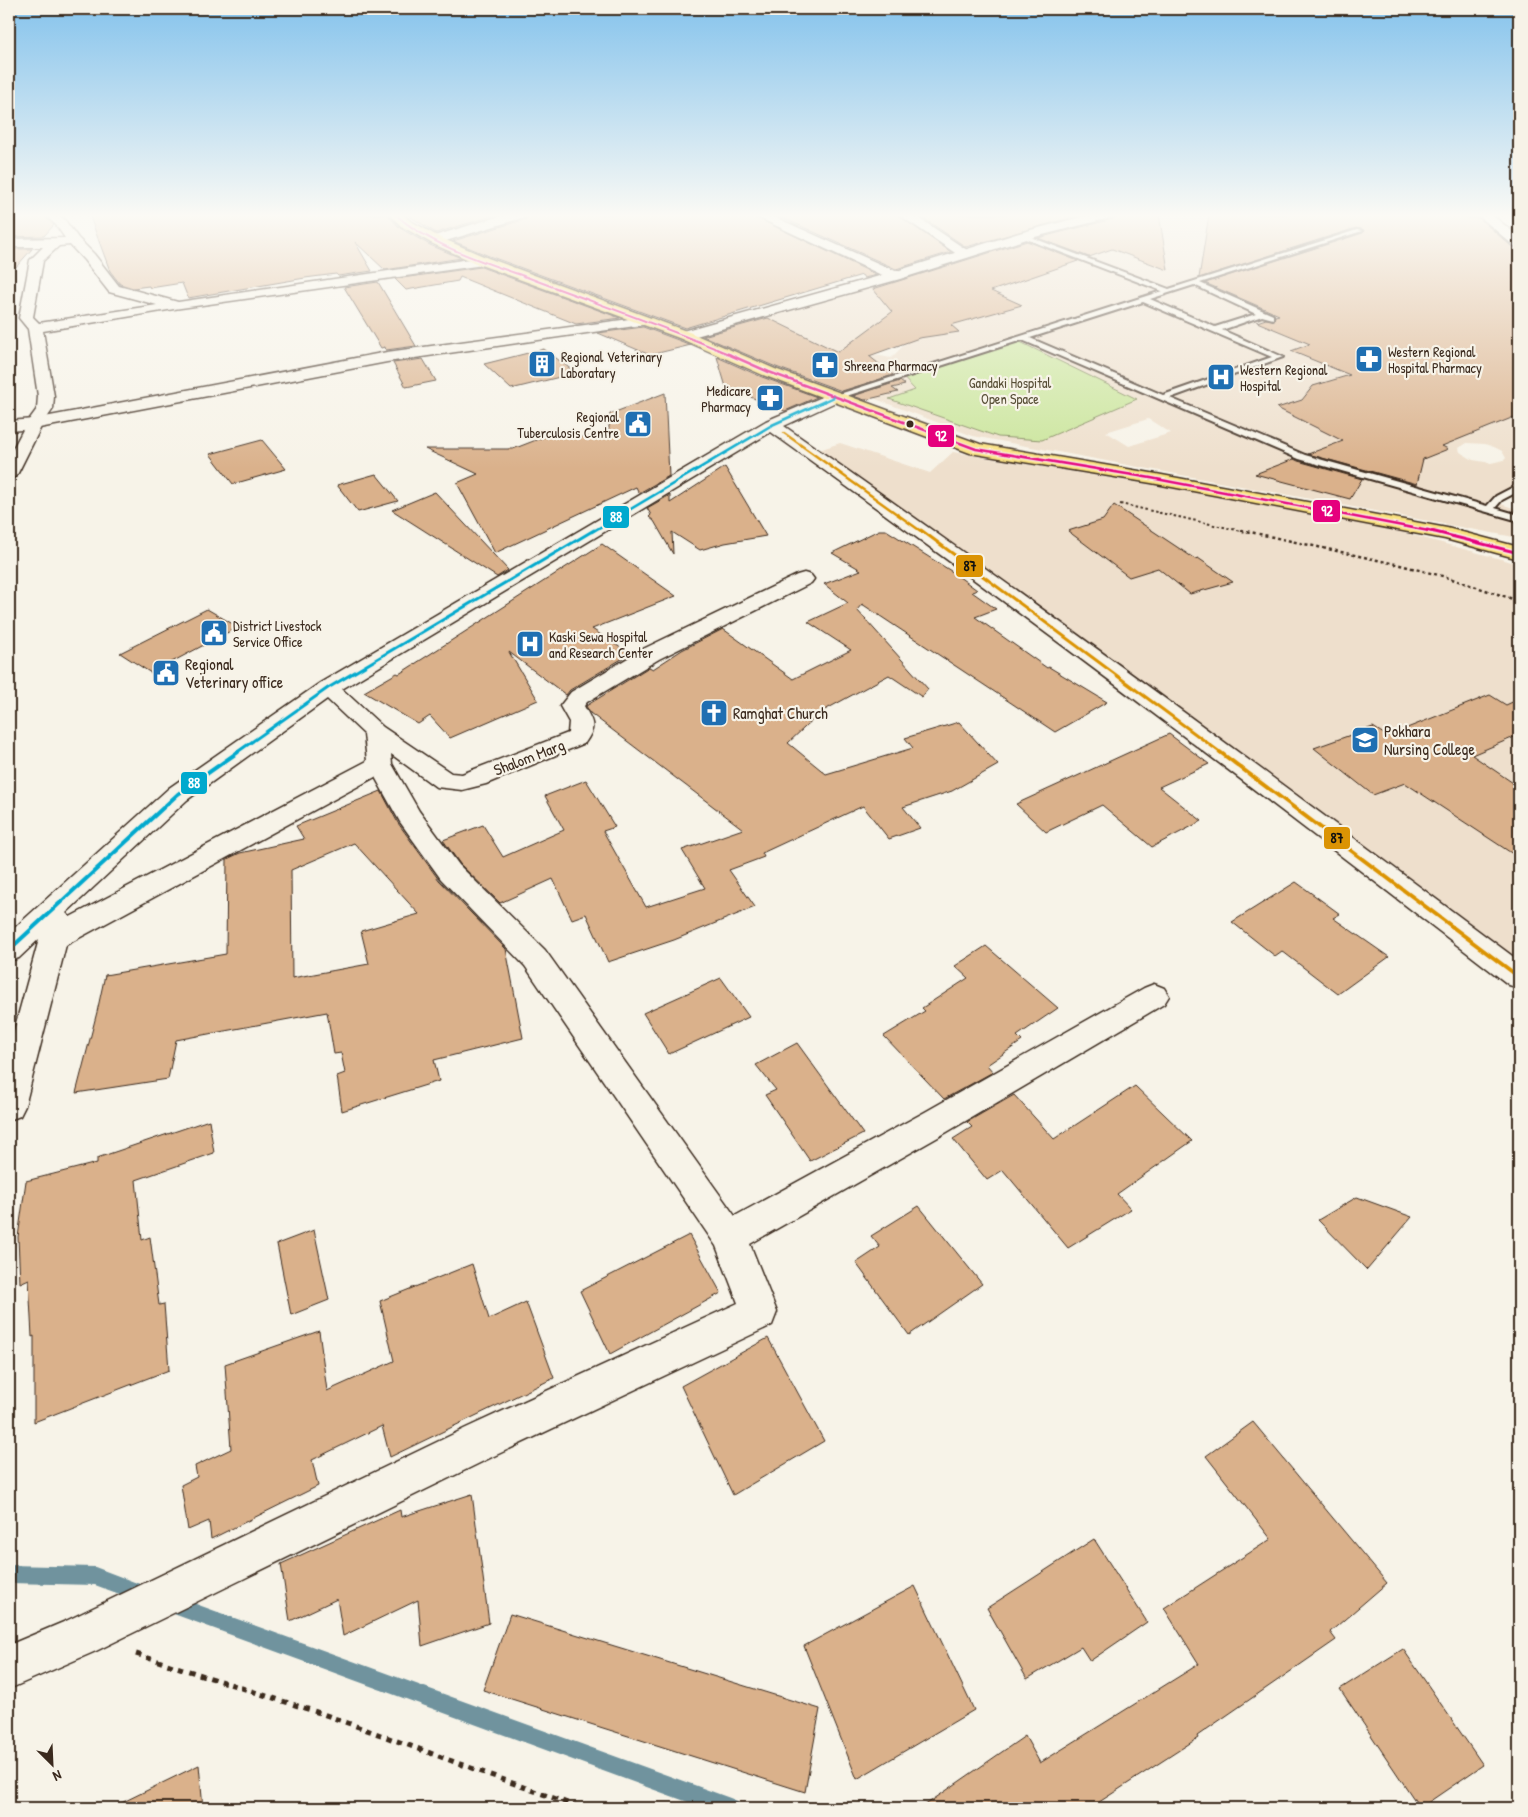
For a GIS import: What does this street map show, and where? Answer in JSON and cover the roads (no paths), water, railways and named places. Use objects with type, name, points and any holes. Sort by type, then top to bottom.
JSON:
[{"type":"main road","points":[[583,299],[684,335],[769,372],[976,449],[1151,478],[1437,532],[1519,553]]},
{"type":"street","points":[[9,473],[34,424],[45,409],[46,396],[35,328],[26,318],[23,299]]},
{"type":"street","points":[[152,299],[178,306]]},
{"type":"street","points":[[35,328],[227,299]]},
{"type":"street","points":[[684,335],[814,299]]},
{"type":"street","points":[[9,426],[34,424],[387,357],[644,322]]},
{"type":"street","points":[[9,950],[178,794],[328,688],[772,425],[834,397]]},
{"type":"street","points":[[772,425],[955,556],[1346,845],[1519,977]]},
{"type":"street","name":"Shalom Marg","points":[[377,748],[445,781],[462,782],[477,778],[577,738],[582,732],[582,725],[572,706],[579,697],[651,654],[804,579]]},
{"type":"street","points":[[9,1667],[81,1636],[480,1442],[760,1312],[730,1237],[535,958],[450,872],[409,816],[377,748],[328,688]]},
{"type":"street","points":[[53,939],[377,748]]},
{"type":"street","points":[[9,1106],[63,901]]},
{"type":"street","points":[[730,1237],[936,1122],[1154,996]]},
{"type":"lane","points":[[834,397],[1143,299],[1279,357],[1164,397]]},
{"type":"lane","points":[[1214,330],[1266,316],[1228,299]]},
{"type":"lane","points":[[1022,336],[1302,457],[1519,518]]},
{"type":"lane","points":[[1489,510],[1499,498],[1519,487]]},
{"type":"waterway","points":[[9,1574],[95,1576],[144,1594]]},
{"type":"waterway","points":[[171,1604],[730,1808]]},
{"type":"place","name":"Western Regional Hospital Pharmacy","points":[[1369,359]]},
{"type":"place","name":"Regional Veterinary Laboratary","points":[[542,364]]},
{"type":"place","name":"Shreena Pharmacy","points":[[825,365]]},
{"type":"place","name":"Western Regional Hospital","points":[[1221,377]]},
{"type":"place","name":"Medicare Pharmacy","points":[[770,398]]},
{"type":"place","name":"Regional Tuberculosis Centre","points":[[638,424]]},
{"type":"place","name":"District Livestock Service Office","points":[[214,633]]},
{"type":"place","name":"Kaski Sewa Hospital and Research Center","points":[[530,644]]},
{"type":"place","name":"Regional Veterinary office","points":[[166,673]]},
{"type":"place","name":"Ramghat Church","points":[[714,713]]},
{"type":"place","name":"Pokhara Nursing College","points":[[1365,740]]},
{"type":"park label","name":"Gandaki Hospital Open Space","points":[[1010,390]]}]
